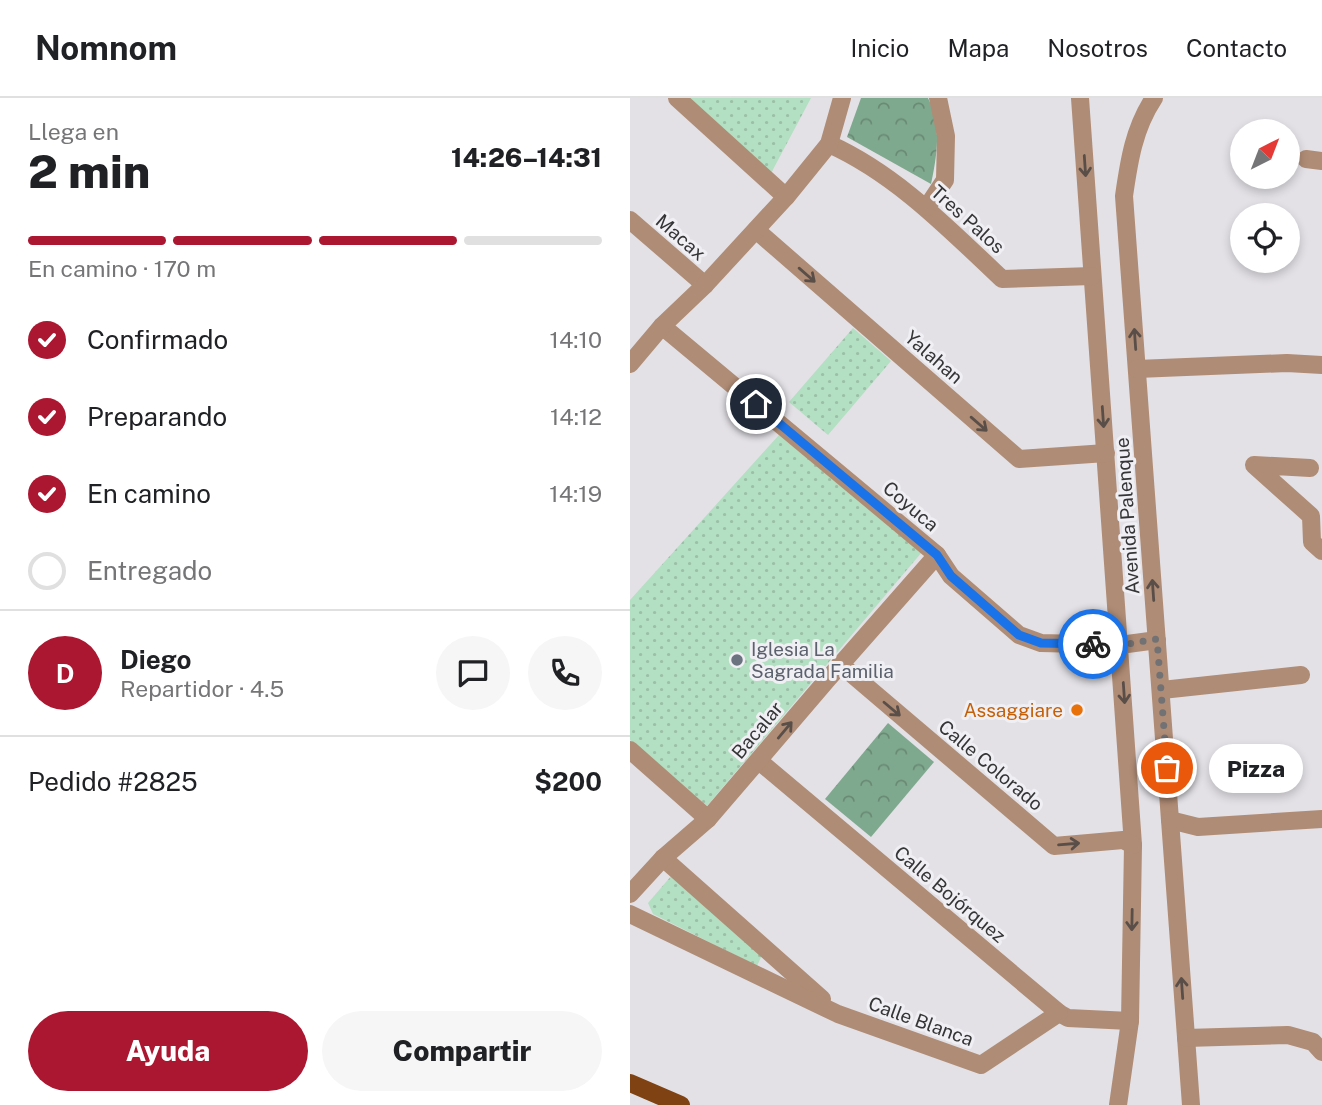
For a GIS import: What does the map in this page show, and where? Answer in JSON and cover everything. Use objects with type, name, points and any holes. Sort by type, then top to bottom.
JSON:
[{"type":"main road","points":[[630,1083],[681,1105]]},
{"type":"street","points":[[677,98],[786,197]]},
{"type":"street","points":[[630,364],[662,326],[705,285],[786,197],[829,144],[842,98]]},
{"type":"street","points":[[927,207],[945,180],[946,136],[937,98]]},
{"type":"street","name":"Avenida Palenque","points":[[1080,98],[1121,645],[1133,845],[1130,1021],[1118,1105]]},
{"type":"street","name":"Avenida Palenque","points":[[1154,98],[1139,124],[1129,158],[1124,196],[1191,1105]]},
{"type":"street","name":"Tres Palos","points":[[829,144],[850,153],[927,207],[1002,279],[1092,275]]},
{"type":"street","name":"Macax","points":[[630,220],[705,285]]},
{"type":"street","name":"Yalahan","points":[[756,230],[1019,459],[1105,453]]},
{"type":"street","name":"Coyuca","points":[[662,326],[937,555],[951,576],[1019,635],[1041,643],[1121,645],[1157,639]]},
{"type":"street","points":[[1137,369],[1287,363],[1322,365]]},
{"type":"street","points":[[1310,468],[1254,465],[1311,516],[1312,542],[1322,551]]},
{"type":"street","name":"Bacalar","points":[[630,894],[663,858],[708,819],[937,555]]},
{"type":"street","name":"Calle Colorado","points":[[840,664],[1054,846],[1123,840],[1133,845]]},
{"type":"street","points":[[1162,690],[1301,675]]},
{"type":"street","points":[[630,750],[708,819]]},
{"type":"street","name":"Calle Bojórquez","points":[[759,761],[1059,1013],[1068,1018],[1130,1021]]},
{"type":"street","points":[[1170,820],[1198,827],[1322,819]]},
{"type":"street","name":"Calle Blanca","points":[[663,858],[838,1014]]},
{"type":"street","name":"Calle Blanca","points":[[630,915],[838,1014],[981,1065],[1059,1013]]},
{"type":"street","points":[[1186,1038],[1288,1035],[1313,1042],[1322,1052]]},
{"type":"green space","points":[[683,98],[811,98],[769,177]]},
{"type":"green space","points":[[861,98],[928,98],[937,130],[931,184],[847,137]]},
{"type":"green space","points":[[853,328],[891,361],[828,435],[789,402]]},
{"type":"green space","points":[[779,435],[922,552],[707,806],[630,740],[630,600]]},
{"type":"green space","points":[[888,723],[934,762],[871,837],[825,799]]},
{"type":"green space","points":[[672,875],[763,953],[757,966],[653,914],[648,903]]},
{"type":"way so far","points":[[1093,644],[1121,645],[1157,639],[1167,768]]},
{"type":"place","name":"Iglesia La Sagrada Familia","points":[[737,660]]},
{"type":"place","name":"Assaggiare","points":[[1077,710]]},
{"type":"place","name":"Pizza","points":[[1167,768]]},
{"type":"route","points":[[756,404],[937,555],[951,576],[1019,635],[1041,643],[1093,644]]}]
